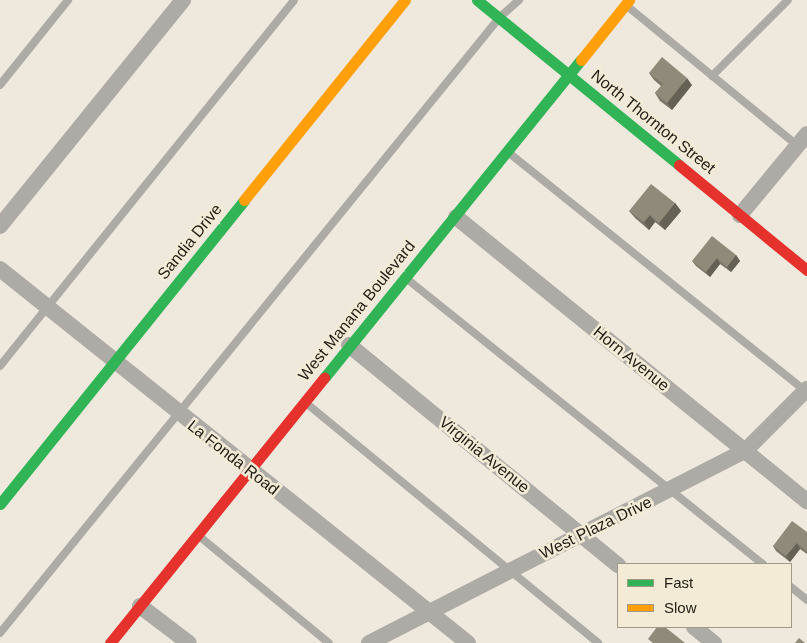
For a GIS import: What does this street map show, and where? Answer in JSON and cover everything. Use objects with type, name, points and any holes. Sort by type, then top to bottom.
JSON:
[{"type":"street","points":[[0,226],[184,0]]},
{"type":"street","name":"Sandia Drive","points":[[0,504],[405,0]]},
{"type":"street","name":"North Thornton Street","points":[[477,0],[740,215],[806,266]]},
{"type":"street","name":"West Manana Boulevard","points":[[110,643],[349,345],[456,217],[627,2]]},
{"type":"street","points":[[740,215],[802,140]]},
{"type":"street","name":"Horn Avenue","points":[[456,217],[807,501]]},
{"type":"street","name":"La Fonda Road","points":[[0,269],[115,361],[178,415],[431,612],[468,643]]},
{"type":"street","name":"Virginia Avenue","points":[[349,345],[617,563]]},
{"type":"street","name":"West Plaza Drive","points":[[369,643],[583,536],[745,451],[807,391]]},
{"type":"street","points":[[140,606],[189,643]]},
{"type":"street","points":[[695,628],[714,643]]},
{"type":"lane","points":[[0,85],[68,0]]},
{"type":"lane","points":[[0,366],[294,0]]},
{"type":"lane","points":[[0,633],[499,18],[519,0]]},
{"type":"lane","points":[[712,76],[788,0]]},
{"type":"lane","points":[[627,2],[712,76],[802,140]]},
{"type":"lane","points":[[508,152],[807,391]]},
{"type":"lane","points":[[406,277],[762,563]]},
{"type":"lane","points":[[304,402],[598,643]]},
{"type":"lane","points":[[197,535],[329,643]]},
{"type":"lane","points":[[792,588],[807,600]]},
{"type":"building","points":[[662,57],[687,78],[667,103],[655,93],[663,84],[649,73]]},
{"type":"building","points":[[651,184],[675,203],[659,223],[650,215],[644,222],[629,211]]},
{"type":"building","points":[[712,236],[736,255],[727,267],[717,258],[706,272],[692,261]]},
{"type":"building","points":[[792,521],[807,532],[807,552],[797,543],[786,556],[773,546]]},
{"type":"building","points":[[656,628],[666,628],[685,643],[653,643],[648,639]]},
{"type":"building","points":[[799,638],[805,643],[795,643]]},
{"type":"traffic: fast","points":[[477,0],[679,165]]},
{"type":"traffic: fast","points":[[324,378],[581,60]]},
{"type":"traffic: fast","points":[[0,504],[244,200]]},
{"type":"traffic: slow","points":[[244,200],[405,0]]},
{"type":"traffic: slow","points":[[581,60],[629,0]]},
{"type":"traffic: jam","points":[[679,165],[807,270]]},
{"type":"traffic: jam","points":[[110,643],[324,378]]}]
